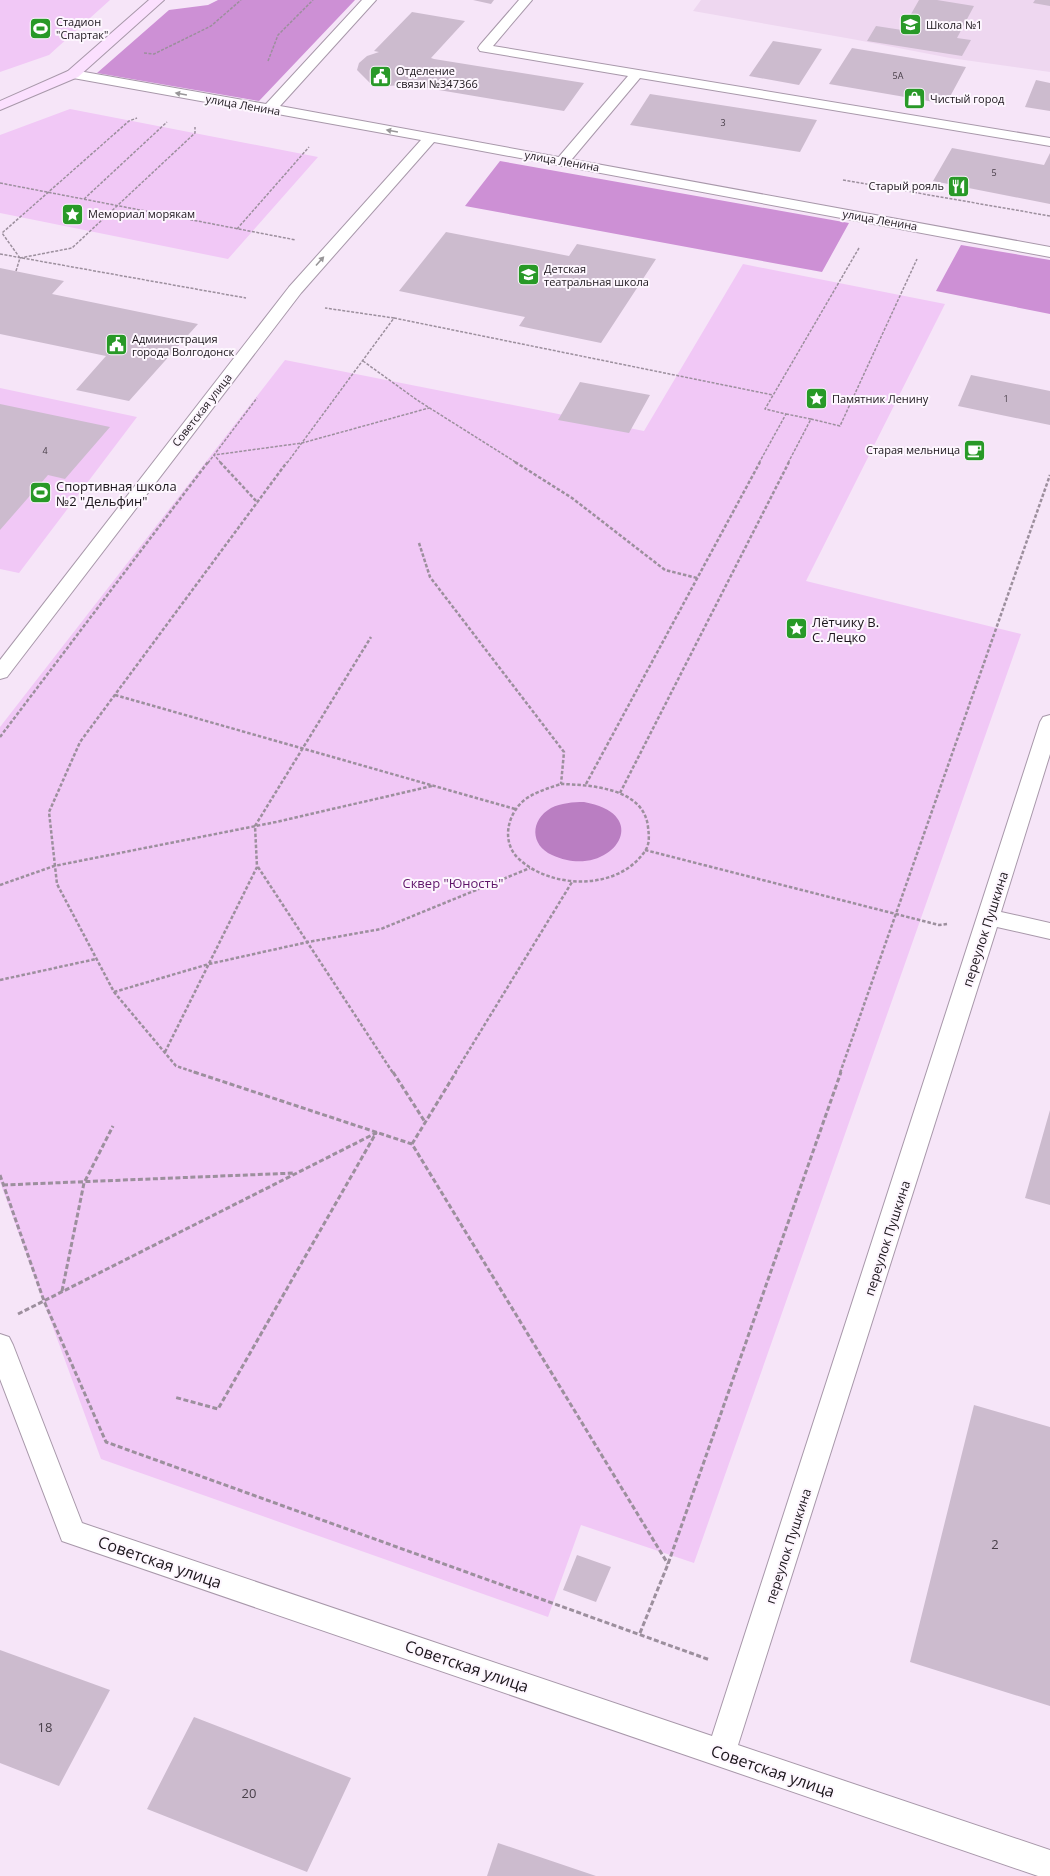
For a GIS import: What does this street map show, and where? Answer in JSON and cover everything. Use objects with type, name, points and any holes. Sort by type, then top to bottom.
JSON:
[{"type":"street","points":[[0,106],[73,74],[157,0]]},
{"type":"street","points":[[268,110],[369,0]]},
{"type":"street","name":"улица Ленина","points":[[73,74],[431,138],[1050,252]]},
{"type":"street","name":"Советская улица","points":[[0,673],[295,290],[431,138]]},
{"type":"street","name":"переулок Пушкина","points":[[721,1754],[990,917],[1050,722]]},
{"type":"street","points":[[990,917],[1050,932]]},
{"type":"street","name":"Советская улица","points":[[3,1363],[72,1532],[1050,1866]]},
{"type":"lane","points":[[526,0],[484,48],[1050,142]]},
{"type":"lane","points":[[562,162],[637,73]]},
{"type":"path","points":[[104,46],[154,54],[211,26],[241,0]]},
{"type":"path","points":[[20,258],[2,233],[129,121],[194,96]]},
{"type":"path","points":[[83,199],[194,96]]},
{"type":"path","points":[[20,258],[72,248],[195,133],[194,96]]},
{"type":"path","points":[[237,229],[332,121]]},
{"type":"path","points":[[0,182],[116,206],[333,247]]},
{"type":"path","points":[[862,242],[765,409],[840,426],[920,253]]},
{"type":"path","points":[[0,254],[252,299]]},
{"type":"path","points":[[16,271],[20,258]]},
{"type":"path","points":[[321,313],[326,307],[394,318],[773,395]]},
{"type":"path","points":[[394,318],[80,742],[49,812],[57,884],[114,992],[176,1066],[412,1144],[668,1564]]},
{"type":"path","points":[[363,361],[430,408],[572,498],[665,570],[697,578]]},
{"type":"path","points":[[0,737],[258,396]]},
{"type":"path","points":[[214,455],[302,442],[430,408]]},
{"type":"path","points":[[586,784],[786,414]]},
{"type":"path","points":[[620,793],[811,419]]},
{"type":"path","points":[[194,421],[234,428]]},
{"type":"path","points":[[214,455],[258,503]]},
{"type":"path","points":[[640,1633],[668,1564],[1050,474]]},
{"type":"path","points":[[419,543],[430,577],[564,752],[561,784]]},
{"type":"path","points":[[371,637],[255,826],[258,867],[425,1122]]},
{"type":"path","points":[[115,695],[515,809]]},
{"type":"path","points":[[561,784],[586,784],[604,787],[620,793],[637,805],[646,818],[650,834],[645,850],[634,864],[617,874],[595,880],[572,882],[549,877],[530,868],[515,856],[508,840],[507,824],[515,809],[534,794],[561,784]]},
{"type":"path","points":[[0,885],[54,866],[255,826],[432,786]]},
{"type":"path","points":[[645,850],[939,925],[990,917]]},
{"type":"path","points":[[165,1052],[258,867]]},
{"type":"path","points":[[114,992],[209,964],[308,942],[382,929],[530,868]]},
{"type":"path","points":[[412,1144],[572,882]]},
{"type":"path","points":[[0,980],[96,960]]},
{"type":"path","points":[[62,1291],[84,1183],[113,1126]]},
{"type":"path","points":[[12,1317],[376,1133]]},
{"type":"path","points":[[174,1397],[218,1409],[376,1133]]},
{"type":"path","points":[[3,1185],[84,1183],[298,1173]]},
{"type":"path","points":[[0,1175],[44,1301],[106,1442],[640,1633],[747,1673]]},
{"type":"shaded area","points":[[218,0],[355,0],[259,101],[97,73],[169,10],[208,5]]},
{"type":"shaded area","name":"Школа №1","points":[[701,0],[1050,0],[1050,72],[950,58],[693,11]]},
{"type":"shaded area","points":[[500,161],[849,223],[822,272],[465,206]]},
{"type":"shaded area","points":[[961,245],[1050,260],[1050,314],[936,291]]},
{"type":"shaded area","points":[[584,802],[606,809],[618,820],[621,832],[617,844],[607,854],[591,860],[573,861],[552,855],[545,851],[536,839],[535,832],[539,819],[544,813],[555,806],[567,803]]},
{"type":"green space","name":"Стадион \"Спартак\"","points":[[0,0],[110,0],[49,55],[0,72]]},
{"type":"green space","points":[[70,109],[318,157],[228,259],[0,213],[0,135]]},
{"type":"green space","name":"Сквер \"Юность\"","points":[[743,264],[945,304],[806,581],[1021,634],[694,1563],[581,1525],[548,1617],[101,1459],[0,1182],[0,727],[285,360],[644,431]]},
{"type":"green space","name":"Спортивная школа №2 \"Дельфин\"","points":[[0,388],[137,417],[19,573],[0,569]]},
{"type":"building","points":[[473,0],[494,0],[491,4]]},
{"type":"building","points":[[919,0],[937,0],[974,6],[957,38],[971,40],[962,56],[867,41],[876,26],[902,30]]},
{"type":"building","points":[[1035,0],[1050,0],[1050,6],[1033,3]]},
{"type":"building","points":[[412,12],[465,21],[431,58],[584,83],[564,111],[409,85],[384,86],[370,83],[357,70],[359,63],[367,56],[379,52],[374,51]]},
{"type":"building","points":[[773,41],[822,49],[799,85],[749,76]]},
{"type":"building","points":[[852,48],[966,67],[946,104],[829,84]]},
{"type":"building","points":[[1036,80],[1050,83],[1050,111],[1025,107]]},
{"type":"building","points":[[650,94],[817,120],[800,152],[630,125]]},
{"type":"building","points":[[952,148],[1044,165],[1050,153],[1050,204],[933,181]]},
{"type":"building","name":"Детская театральная школа","points":[[446,232],[569,256],[577,244],[656,259],[601,343],[519,326],[525,317],[399,291]]},
{"type":"building","name":"Администрация города Волгодонск","points":[[0,268],[64,281],[52,294],[198,324],[129,401],[76,390],[106,356],[0,334]]},
{"type":"building","points":[[971,375],[1050,391],[1050,425],[958,406]]},
{"type":"building","points":[[580,382],[650,395],[629,433],[558,420]]},
{"type":"building","points":[[0,404],[110,427],[65,479],[48,475],[0,530]]},
{"type":"building","points":[[1050,1110],[1050,1205],[1025,1198]]},
{"type":"building","points":[[974,1405],[1050,1427],[1050,1706],[910,1662]]},
{"type":"building","points":[[577,1555],[611,1567],[596,1602],[563,1590]]},
{"type":"building","points":[[0,1650],[110,1690],[59,1786],[0,1763]]},
{"type":"building","points":[[194,1717],[351,1778],[307,1872],[147,1809]]},
{"type":"building","points":[[498,1843],[596,1876],[487,1876]]},
{"type":"place","name":"Школа №1","points":[[911,25]]},
{"type":"place","name":"Стадион \"Спартак\"","points":[[40,28]]},
{"type":"place","name":"Отделение связи №347366","points":[[381,77]]},
{"type":"place","name":"Чистый город","points":[[914,99]]},
{"type":"place","name":"Старый рояль","points":[[959,186]]},
{"type":"place","name":"Мемориал морякам","points":[[73,214]]},
{"type":"place","name":"Детская театральная школа","points":[[529,275]]},
{"type":"place","name":"Администрация города Волгодонск","points":[[116,345]]},
{"type":"place","name":"Памятник Ленину","points":[[817,399]]},
{"type":"place","name":"Старая мельница","points":[[975,450]]},
{"type":"place","name":"Спортивная школа №2 \"Дельфин\"","points":[[40,493]]},
{"type":"place","name":"Лётчику В. С. Лецко","points":[[796,629]]}]
